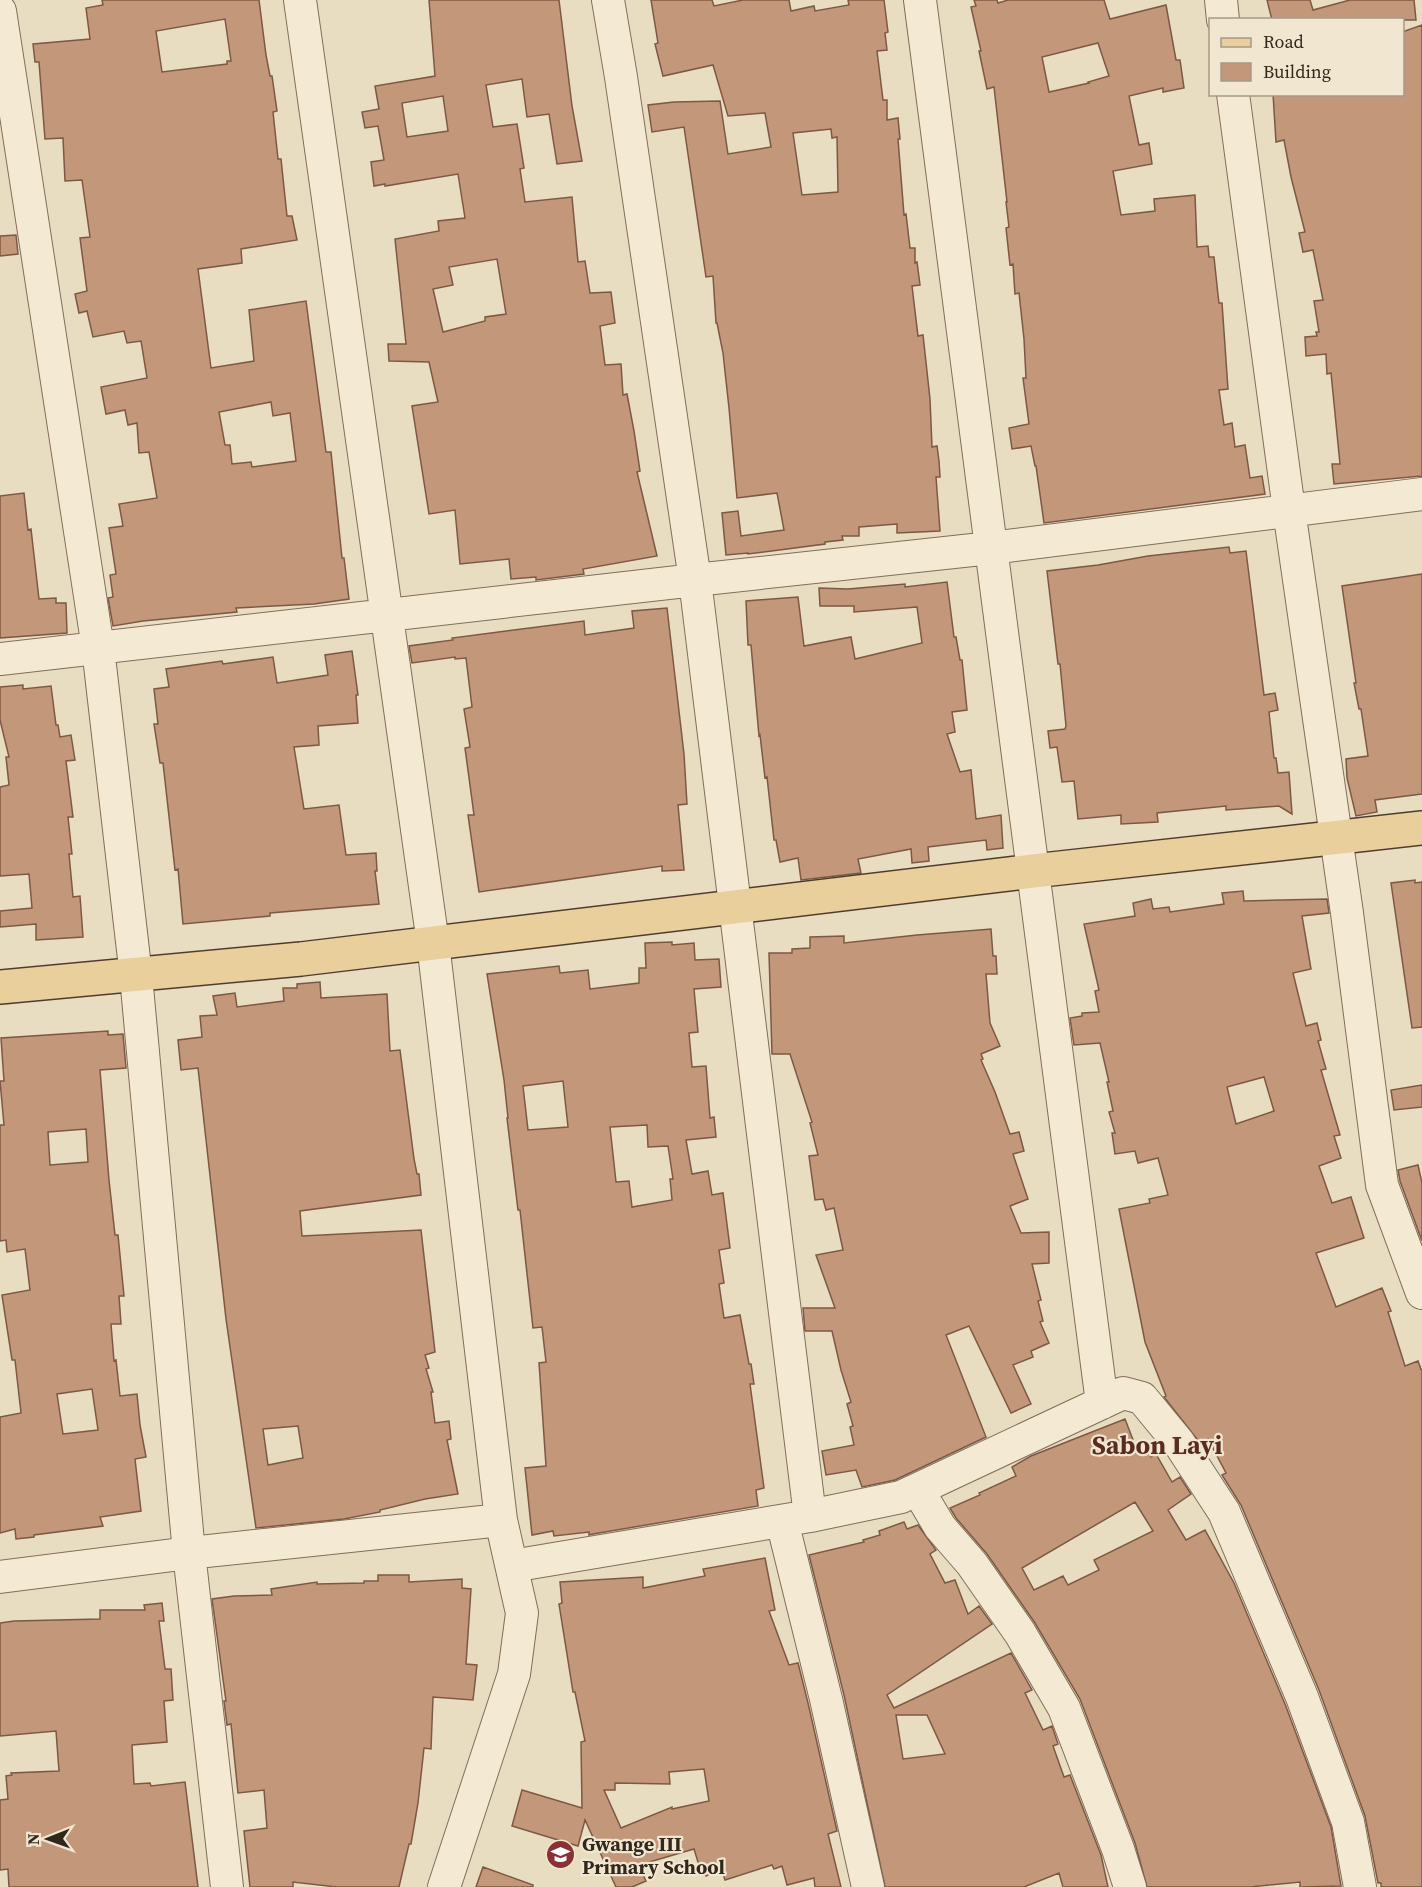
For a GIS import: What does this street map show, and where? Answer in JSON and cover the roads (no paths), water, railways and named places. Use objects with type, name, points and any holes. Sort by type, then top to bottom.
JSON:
[{"type":"main road","points":[[0,987],[301,959],[1033,871],[1422,828]]},
{"type":"street","points":[[300,0],[433,943],[501,1520],[522,1613],[514,1674],[444,1887]]},
{"type":"street","points":[[608,0],[695,580],[735,906],[796,1519],[826,1699],[868,1887]]},
{"type":"street","points":[[921,0],[1102,1403]]},
{"type":"street","points":[[1221,0],[1223,18]]},
{"type":"street","points":[[0,10],[98,648],[136,976],[189,1553],[227,1887]]},
{"type":"street","points":[[1233,96],[1382,1185],[1422,1293]]},
{"type":"street","points":[[0,660],[991,548],[1422,494]]},
{"type":"street","points":[[512,1566],[796,1519],[901,1497],[1123,1393],[1142,1398],[1179,1443],[1224,1512],[1302,1697],[1348,1822],[1360,1887]]},
{"type":"street","points":[[918,1490],[940,1527],[972,1564],[1020,1633],[1064,1708],[1118,1849],[1130,1887]]},
{"type":"street","points":[[0,1577],[189,1553],[501,1520]]},
{"type":"place","name":"Gwange III Primary School","points":[[561,1855]]},
{"type":"district","name":"Sabon Layi","points":[[1157,1445]]}]
